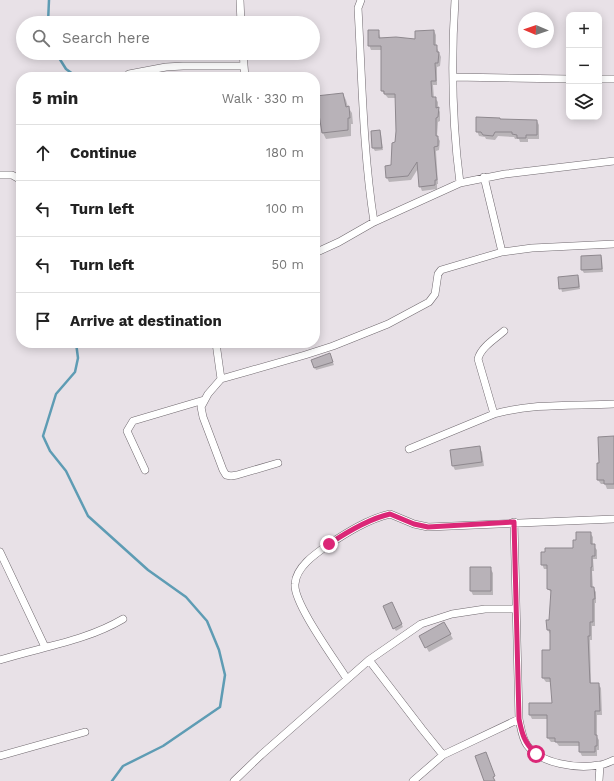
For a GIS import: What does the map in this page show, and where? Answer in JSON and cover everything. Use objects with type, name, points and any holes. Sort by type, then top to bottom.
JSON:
[{"type":"street","points":[[240,0],[241,16]]},
{"type":"street","points":[[361,0],[358,8],[364,118],[368,175],[374,222]]},
{"type":"street","points":[[455,0],[452,41],[454,138],[460,183]]},
{"type":"street","points":[[244,60],[245,72]]},
{"type":"street","points":[[141,72],[177,66],[244,66]]},
{"type":"street","points":[[453,77],[566,79]]},
{"type":"street","points":[[602,79],[614,79]]},
{"type":"street","points":[[320,251],[339,242],[374,222],[460,183],[484,177],[538,169],[614,161]]},
{"type":"street","points":[[0,175],[16,178]]},
{"type":"street","points":[[484,177],[502,252]]},
{"type":"street","points":[[278,463],[237,475],[226,475],[203,417],[201,407],[208,394],[221,379],[312,353],[388,324],[429,302],[435,294],[438,274],[441,270],[502,252],[532,248],[614,244]]},
{"type":"street","points":[[494,414],[478,359],[485,347],[504,331]]},
{"type":"street","points":[[217,348],[221,379]]},
{"type":"street","points":[[145,470],[127,431],[133,421],[204,400]]},
{"type":"street","points":[[409,449],[494,414],[526,407],[614,404]]},
{"type":"street","points":[[348,679],[302,609],[296,593],[295,584],[298,574],[313,556],[342,536],[375,518],[390,514],[414,524],[428,527],[514,522],[614,519]]},
{"type":"street","points":[[514,522],[515,609],[519,719],[522,736],[527,746],[536,754],[555,762],[577,766],[600,765],[614,760]]},
{"type":"street","points":[[0,552],[45,647]]},
{"type":"street","points":[[234,781],[261,755],[369,660],[421,624],[452,614],[484,609],[515,609]]},
{"type":"street","points":[[0,660],[77,639],[107,628],[122,619]]},
{"type":"street","points":[[369,660],[443,755]]},
{"type":"street","points":[[414,781],[443,755],[519,719]]},
{"type":"street","points":[[0,756],[85,732]]},
{"type":"street","points":[[599,781],[600,765]]},
{"type":"building","points":[[368,30],[379,30],[379,38],[396,37],[415,39],[415,31],[434,30],[434,45],[437,45],[437,52],[439,52],[438,63],[435,63],[436,81],[431,81],[432,97],[436,97],[436,108],[439,107],[438,117],[436,118],[436,136],[438,136],[438,146],[434,147],[437,180],[435,180],[435,185],[419,187],[417,162],[408,176],[386,178],[385,166],[391,165],[392,143],[395,142],[395,94],[384,94],[384,91],[381,91],[381,46],[368,46]]},
{"type":"building","points":[[343,93],[346,107],[349,106],[350,118],[348,118],[348,130],[322,133],[320,121],[320,96]]},
{"type":"building","points":[[476,117],[537,120],[537,135],[526,135],[526,138],[517,138],[517,135],[512,134],[512,132],[495,132],[493,136],[483,135],[481,132],[476,132]]},
{"type":"building","points":[[380,130],[382,148],[372,148],[371,131]]},
{"type":"building","points":[[601,255],[602,269],[581,270],[581,256]]},
{"type":"building","points":[[578,275],[579,287],[559,289],[558,277]]},
{"type":"building","points":[[330,353],[333,362],[314,368],[311,360]]},
{"type":"building","points":[[614,436],[614,484],[604,484],[604,480],[597,480],[597,463],[599,463],[598,437]]},
{"type":"building","points":[[480,446],[482,462],[452,466],[450,450]]},
{"type":"building","points":[[576,532],[591,532],[591,544],[595,544],[595,556],[592,556],[591,587],[594,587],[595,599],[593,599],[593,622],[590,622],[590,636],[588,636],[590,683],[599,683],[600,711],[595,711],[595,735],[597,735],[597,746],[595,746],[595,752],[579,752],[579,742],[555,742],[555,738],[547,738],[547,715],[529,715],[529,703],[552,703],[550,678],[542,678],[542,650],[550,650],[550,630],[547,630],[546,620],[549,620],[551,590],[547,589],[547,565],[541,565],[541,552],[545,552],[545,548],[573,548],[573,540],[576,540]]},
{"type":"building","points":[[470,567],[491,567],[491,591],[470,591]]},
{"type":"building","points":[[392,602],[402,624],[393,629],[383,606]]},
{"type":"building","points":[[444,622],[451,634],[425,648],[419,636]]},
{"type":"building","points":[[486,752],[495,776],[493,777],[495,781],[484,781],[475,756]]},
{"type":"waterway","points":[[48,16],[49,0]]},
{"type":"waterway","points":[[60,60],[66,69],[70,72]]},
{"type":"waterway","points":[[77,348],[78,358],[75,372],[56,394],[43,436],[50,451],[66,471],[88,516],[148,570],[186,597],[207,621],[219,650],[225,675],[220,707],[163,746],[123,766],[112,781]]},
{"type":"route","points":[[329,544],[375,518],[390,514],[414,524],[428,527],[514,522],[515,609],[519,719],[522,736],[527,746],[536,754]]}]
